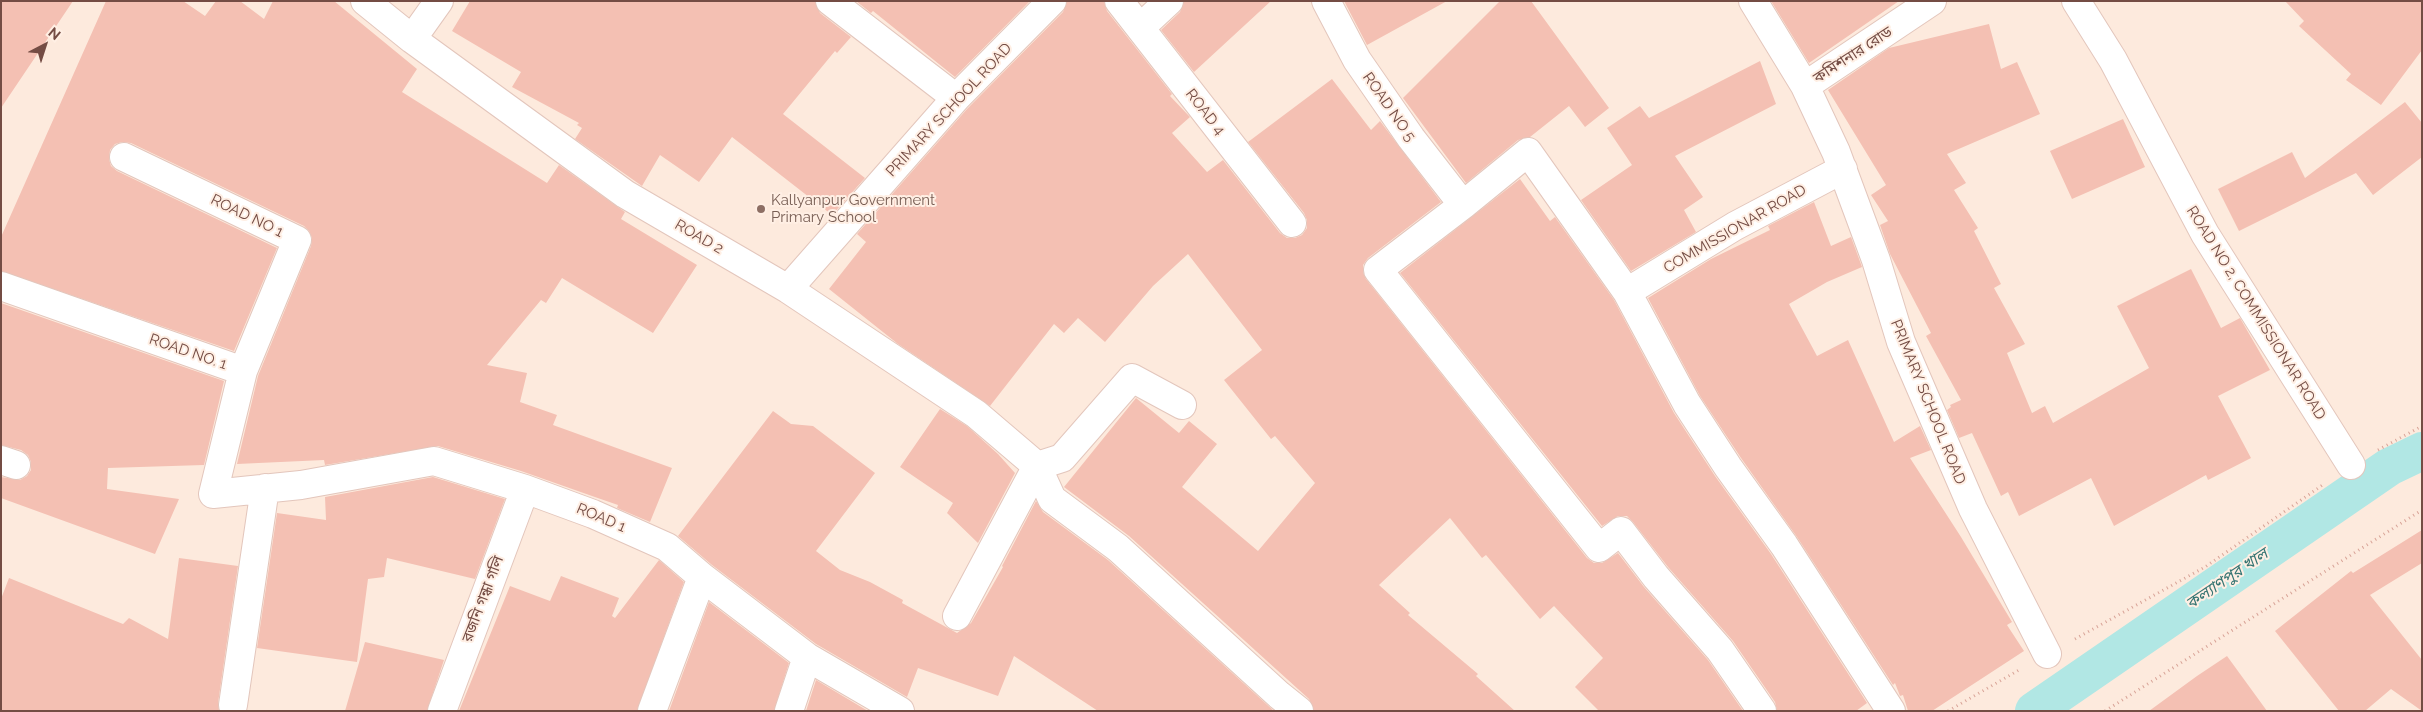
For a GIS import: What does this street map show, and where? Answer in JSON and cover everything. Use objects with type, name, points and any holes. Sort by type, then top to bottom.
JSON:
[{"type":"street","name":"ROAD 2","points":[[365,1],[412,39],[625,194],[788,289],[976,414],[1037,466]]},
{"type":"street","points":[[412,39],[439,1]]},
{"type":"street","points":[[830,1],[956,98]]},
{"type":"street","name":"PRIMARY SCHOOL ROAD","points":[[788,289],[956,98],[1052,1]]},
{"type":"street","name":"ROAD 4","points":[[1119,1],[1292,223]]},
{"type":"street","points":[[1140,28],[1169,1]]},
{"type":"street","name":"ROAD NO 5","points":[[1326,1],[1357,60],[1411,138],[1463,205]]},
{"type":"street","name":"কমিশনার রোড","points":[[1753,1],[1805,86],[1932,1]]},
{"type":"street","name":"ROAD NO 2, COMMISSIONAR ROAD","points":[[2076,1],[2113,60],[2205,234],[2351,465]]},
{"type":"street","name":"PRIMARY SCHOOL ROAD","points":[[1805,86],[1843,169],[1876,260],[1904,351],[1973,509],[2047,654]]},
{"type":"street","points":[[1762,711],[1720,650],[1656,577],[1621,531],[1599,548],[1378,270],[1528,152],[1627,292],[1687,404],[1728,467],[1784,545],[1891,711]]},
{"type":"street","name":"ROAD NO 1","points":[[124,157],[297,240],[243,371]]},
{"type":"street","name":"COMMISSIONAR ROAD","points":[[1627,292],[1736,226],[1843,169]]},
{"type":"street","name":"ROAD NO. 1","points":[[1,286],[243,371],[213,494],[260,488]]},
{"type":"street","points":[[958,616],[1037,466],[1062,458],[1132,378],[1182,405]]},
{"type":"street","name":"ROAD 1","points":[[260,488],[301,484],[434,461],[525,489],[593,514],[668,548],[702,577],[807,658],[900,711]]},
{"type":"street","points":[[1037,466],[1052,499],[1118,548],[1299,711]]},
{"type":"street","points":[[232,705],[260,488]]},
{"type":"street","name":"রজনি গন্ধা গলি","points":[[442,711],[525,489]]},
{"type":"street","points":[[652,711],[702,577]]},
{"type":"street","points":[[789,711],[807,658]]},
{"type":"path","points":[[1948,711],[2047,654],[2206,567],[2351,465],[2422,426]]},
{"type":"path","points":[[2105,711],[2422,510]]},
{"type":"building","points":[[1,1],[73,1],[1,108]]},
{"type":"building","points":[[106,1],[183,1],[205,16],[216,1],[240,1],[264,19],[273,1],[334,1],[417,69],[402,92],[547,183],[559,165],[625,212],[621,219],[697,265],[653,333],[562,278],[546,303],[541,300],[487,365],[527,373],[520,402],[557,415],[553,425],[672,468],[650,522],[617,508],[618,505],[521,471],[438,446],[325,465],[324,460],[237,464],[258,376],[311,246],[312,238],[304,226],[131,143],[122,142],[115,144],[110,150],[109,159],[111,166],[117,171],[277,248],[234,351],[1,271],[1,237]]},
{"type":"building","points":[[470,1],[815,1],[820,13],[851,37],[837,53],[835,51],[783,114],[865,178],[832,215],[732,137],[699,182],[660,155],[642,186],[575,139],[582,128],[577,125],[579,123],[512,87],[521,72],[452,31]]},
{"type":"building","points":[[856,1],[1030,1],[955,77],[873,11],[871,13]]},
{"type":"building","points":[[1067,1],[1104,1],[1107,11],[1172,94],[1170,96],[1190,117],[1172,133],[1207,172],[1223,160],[1280,233],[1287,238],[1295,238],[1302,235],[1307,228],[1307,220],[1304,213],[1248,142],[1332,79],[1371,130],[1380,121],[1441,202],[1368,258],[1363,265],[1366,279],[1587,558],[1594,563],[1602,563],[1618,553],[1644,587],[1708,660],[1743,711],[1599,711],[1575,687],[1603,658],[1554,606],[1540,619],[1486,555],[1482,558],[1450,518],[1379,585],[1410,613],[1408,615],[1478,674],[1476,676],[1515,711],[1314,711],[1309,699],[1129,536],[1064,487],[1136,398],[1179,433],[1189,421],[1217,444],[1182,487],[1258,551],[1315,483],[1275,436],[1271,439],[1224,380],[1262,350],[1188,254],[1153,286],[1105,342],[1078,318],[1064,333],[1054,324],[990,406],[898,344],[829,289],[866,242],[857,234],[967,109],[1063,12]]},
{"type":"building","points":[[1184,1],[1271,1],[1194,72],[1161,30],[1180,12]]},
{"type":"building","points":[[1344,1],[1447,1],[1367,45]]},
{"type":"building","points":[[1500,1],[1531,1],[1609,108],[1585,127],[1569,106],[1530,137],[1518,140],[1466,183],[1403,98]]},
{"type":"building","points":[[1771,1],[1899,1],[1809,63]]},
{"type":"building","points":[[2285,1],[2422,1],[2422,50],[2381,105],[2346,80],[2351,74],[2299,26],[2304,21]]},
{"type":"building","points":[[1989,24],[2001,69],[2017,62],[2040,114],[1947,154],[1966,183],[1954,190],[1978,228],[1974,231],[2001,284],[1994,288],[2025,344],[2007,353],[2032,413],[2045,406],[2053,423],[2149,368],[2117,306],[2191,269],[2221,328],[2240,318],[2270,370],[2218,396],[2251,458],[2208,480],[2206,475],[2114,526],[2091,478],[2019,516],[2008,492],[2001,496],[1972,433],[1959,438],[1947,410],[1951,407],[1950,405],[1961,400],[1926,336],[1931,333],[1890,254],[1880,225],[1888,221],[1871,195],[1886,185],[1828,90],[1889,48]]},
{"type":"building","points":[[1760,61],[1776,104],[1675,156],[1703,197],[1684,210],[1696,232],[1631,271],[1581,200],[1632,165],[1607,128],[1640,106],[1649,118]]},
{"type":"building","points":[[2405,102],[2422,123],[2422,157],[2373,195],[2356,173],[2239,231],[2218,189],[2292,152],[2305,178]]},
{"type":"building","points":[[2123,119],[2145,167],[2072,199],[2050,151]]},
{"type":"building","points":[[1520,179],[1550,221],[1555,217],[1614,300],[1674,413],[1715,476],[1771,554],[1867,703],[1856,711],[1777,711],[1775,702],[1733,641],[1668,567],[1633,522],[1627,516],[1618,516],[1602,526],[1400,273]]},
{"type":"building","points":[[1814,202],[1831,246],[1851,237],[1862,267],[1827,282],[1789,304],[1817,356],[1848,340],[1894,442],[1920,426],[1931,450],[1910,458],[1961,537],[2012,622],[2007,625],[2024,651],[1932,711],[1908,711],[1903,695],[1900,696],[1895,683],[1893,685],[1797,537],[1700,396],[1648,298],[1711,259],[1770,230],[1768,226]]},
{"type":"building","points":[[1,303],[224,381],[204,465],[108,468],[107,489],[179,499],[155,554],[1,498],[1,477],[20,480],[27,476],[31,470],[31,462],[28,455],[21,450],[1,445]]},
{"type":"building","points":[[940,409],[967,426],[998,454],[1015,473],[978,543],[947,513],[953,503],[900,467]]},
{"type":"building","points":[[773,411],[791,424],[813,426],[875,473],[816,551],[840,570],[870,582],[903,600],[902,603],[957,633],[971,623],[1003,567],[1036,501],[1043,512],[1108,560],[1274,711],[1098,711],[1014,656],[998,696],[918,668],[907,697],[816,644],[712,565],[678,536]]},
{"type":"building","points":[[433,477],[505,499],[475,579],[387,558],[384,577],[368,579],[357,662],[257,648],[277,513],[326,520],[325,497]]},
{"type":"building","points":[[2422,530],[2422,563],[2370,595],[2422,660],[2422,711],[2391,689],[2365,711],[2339,711],[2275,631],[2351,571],[2353,573]]},
{"type":"building","points":[[179,558],[238,566],[218,703],[219,711],[1,711],[1,599],[9,578],[123,624],[129,618],[168,639]]},
{"type":"building","points":[[659,560],[684,582],[637,711],[459,711],[510,586],[550,601],[561,576],[619,598],[612,616],[615,618]]},
{"type":"building","points":[[709,602],[789,663],[774,711],[669,711]]},
{"type":"building","points":[[365,642],[444,660],[427,711],[345,711]]},
{"type":"building","points":[[2227,656],[2267,711],[2149,711],[2197,676]]},
{"type":"building","points":[[816,680],[868,711],[806,711]]},
{"type":"waterway","name":"কল্যাণপুর খাল","points":[[2034,711],[2389,467],[2422,451]]},
{"type":"place","name":"Kallyanpur Government Primary School","points":[[761,209]]}]
